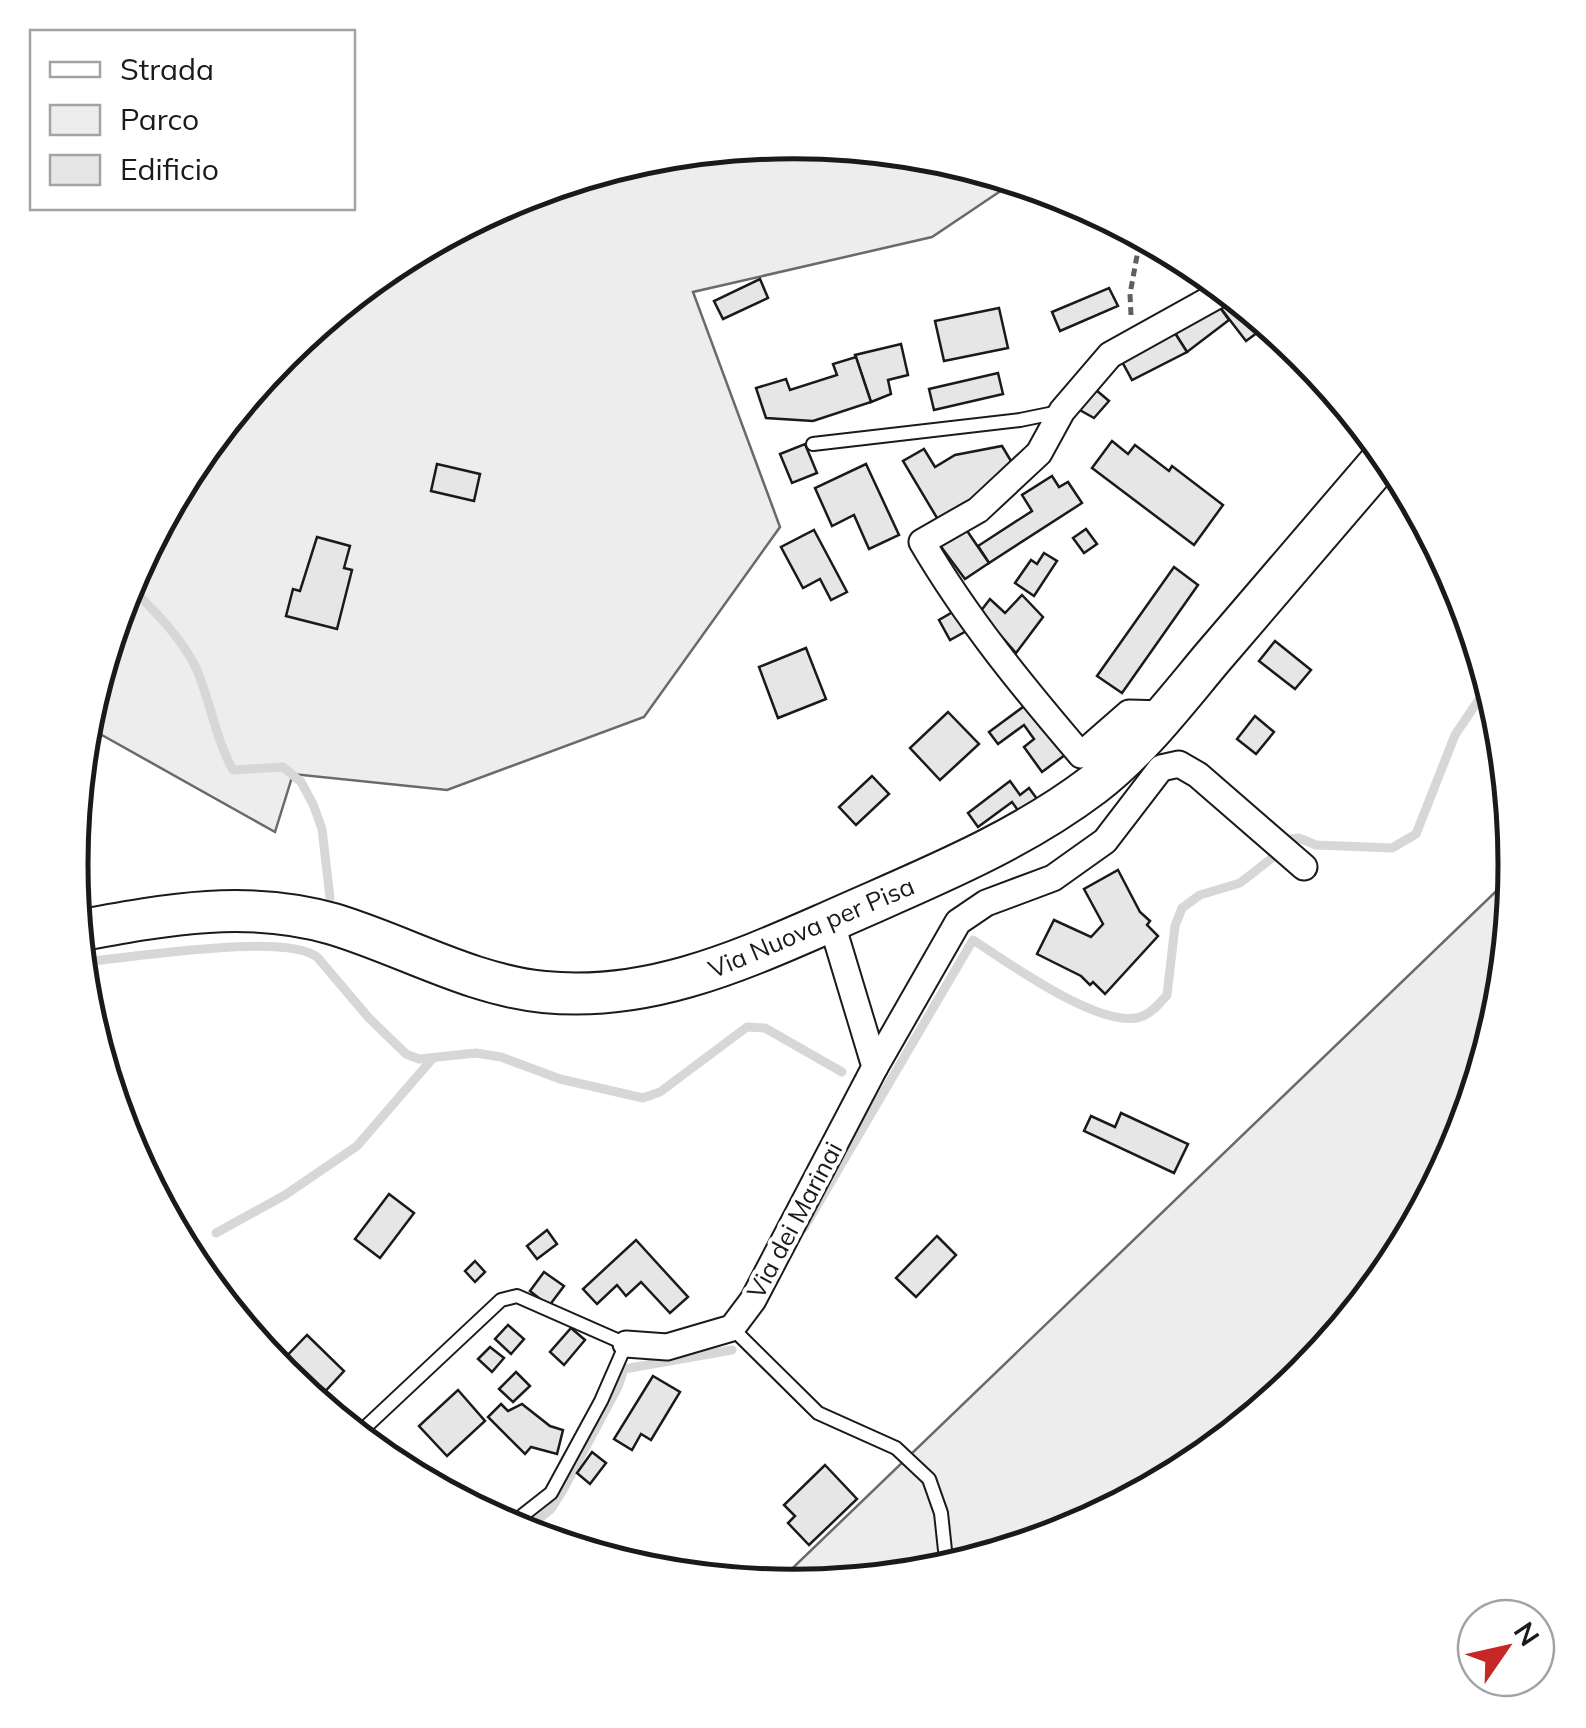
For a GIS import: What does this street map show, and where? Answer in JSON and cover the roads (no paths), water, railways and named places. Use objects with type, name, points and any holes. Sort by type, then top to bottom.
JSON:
[{"type":"main road","name":"Via Nuova per Pisa","points":[[91,928],[181,912],[278,912],[334,924],[513,986],[542,992],[632,990],[672,983],[736,962],[959,865],[1034,826],[1098,782],[1165,714],[1369,457]]},
{"type":"street","points":[[1165,714],[1129,714],[1081,755],[1010,673],[922,542],[978,510],[1039,452],[1062,411],[1110,355],[1213,298]]},
{"type":"street","name":"Via dei Marinai","points":[[732,1328],[753,1300],[875,1067],[958,922],[986,903],[1053,878],[1105,841],[1161,768],[1179,764],[1198,775],[1304,867]]},
{"type":"street","points":[[831,920],[875,1067]]},
{"type":"street","points":[[626,1344],[666,1348],[732,1328]]},
{"type":"lane","points":[[813,444],[1020,420],[1062,411]]},
{"type":"lane","points":[[367,1426],[502,1300],[518,1296],[626,1344],[601,1401],[551,1493],[522,1515]]},
{"type":"lane","points":[[732,1328],[818,1413],[896,1448],[929,1479],[941,1513],[945,1553]]},
{"type":"waterway","points":[[140,597],[190,656],[233,770],[283,767],[301,782],[322,829],[330,898]]},
{"type":"waterway","points":[[1290,839],[1316,845],[1392,848],[1416,834],[1455,735],[1479,700]]},
{"type":"waterway","points":[[804,1228],[973,940],[1081,1005],[1126,1018],[1143,1016],[1167,995],[1175,926],[1182,908],[1200,895],[1240,883],[1277,854]]},
{"type":"waterway","points":[[95,960],[242,947],[301,950],[318,958],[368,1017],[406,1054],[419,1059],[476,1053],[501,1057],[560,1079],[643,1098],[660,1092],[747,1027],[765,1028],[842,1072]]},
{"type":"waterway","points":[[216,1233],[285,1195],[357,1146],[433,1058]]},
{"type":"waterway","points":[[536,1521],[551,1509],[563,1490],[624,1369],[732,1350]]}]
